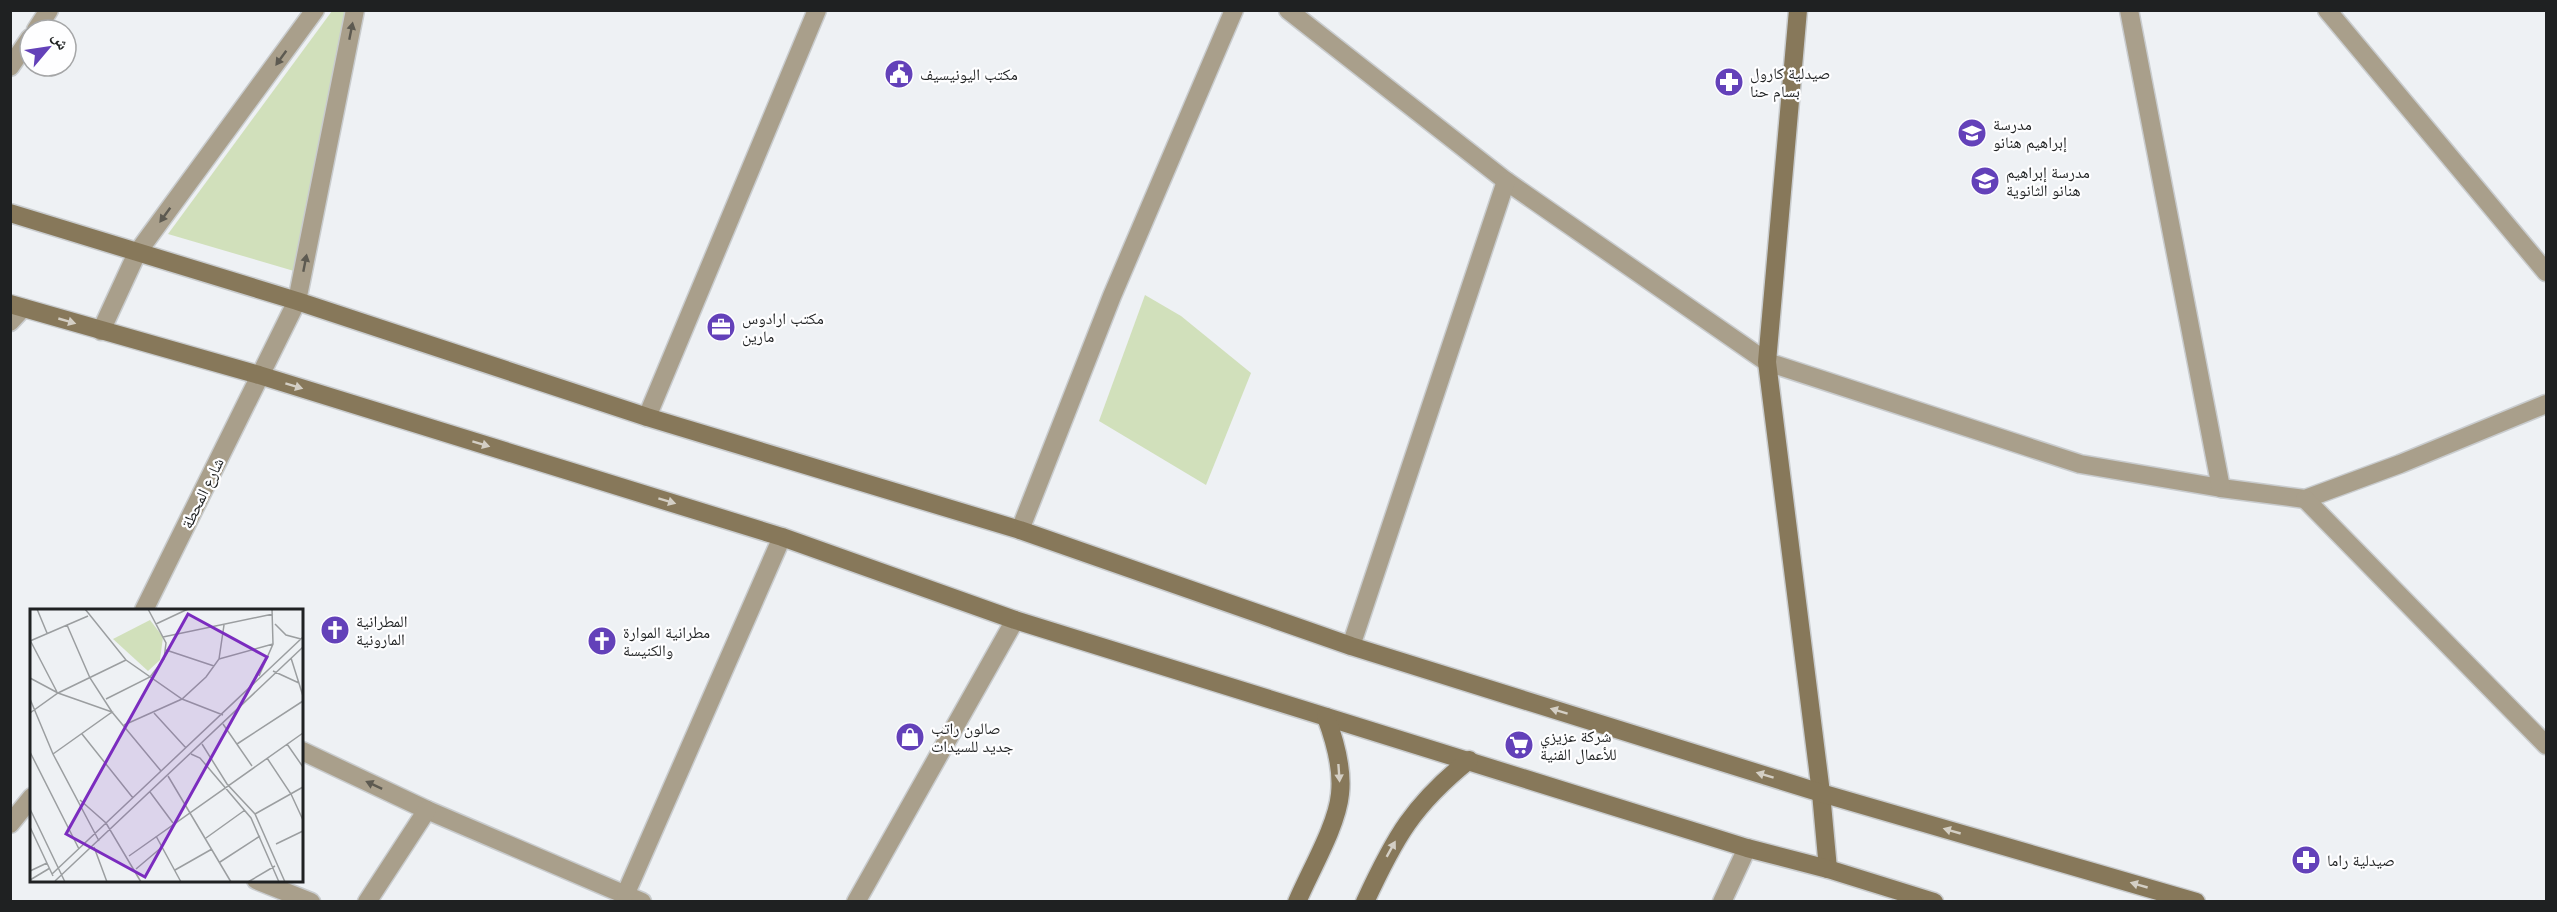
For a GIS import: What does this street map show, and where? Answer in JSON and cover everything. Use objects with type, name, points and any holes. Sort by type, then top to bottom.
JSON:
[{"type":"main road","points":[[1798,10],[1767,362],[1821,793],[1828,869]]},
{"type":"main road","points":[[10,213],[297,301],[647,417],[1020,530],[1351,646],[1821,793],[2196,902]]},
{"type":"main road","points":[[17,306],[259,375],[782,537],[1015,620],[1748,848],[1828,869],[1934,902]]},
{"type":"main road","points":[[1297,902],[1335,816],[1340,794],[1338,754],[1326,717]]},
{"type":"main road","points":[[1365,902],[1391,848],[1407,822],[1425,799],[1469,760]]},
{"type":"street","points":[[101,331],[138,253],[315,10]]},
{"type":"street","name":"شارع المحطة","points":[[144,609],[297,301],[355,10]]},
{"type":"street","points":[[647,417],[817,10]]},
{"type":"street","points":[[1020,530],[1112,296],[1234,10]]},
{"type":"street","points":[[1288,10],[1506,181],[1767,362],[2080,464],[2221,488],[2305,499],[2400,464],[2547,404]]},
{"type":"street","points":[[2129,10],[2221,488]]},
{"type":"street","points":[[2327,10],[2547,272]]},
{"type":"street","points":[[1351,646],[1506,181]]},
{"type":"street","points":[[10,322],[17,306]]},
{"type":"street","points":[[2305,499],[2547,746]]},
{"type":"street","points":[[626,893],[782,537]]},
{"type":"street","points":[[856,902],[1015,620]]},
{"type":"street","points":[[303,751],[427,810],[626,893],[642,902]]},
{"type":"street","points":[[10,824],[30,799]]},
{"type":"street","points":[[367,902],[427,810]]},
{"type":"street","points":[[1722,902],[1748,848]]},
{"type":"street","points":[[261,882],[311,902]]},
{"type":"green space","points":[[332,11],[346,11],[294,271],[168,234]]},
{"type":"green space","points":[[1145,295],[1181,316],[1251,373],[1206,485],[1099,421]]},
{"type":"place","name":"مكتب اليونيسيف","points":[[899,74]]},
{"type":"place","name":"صيدلية كارول بسام حنا","points":[[1729,82]]},
{"type":"place","name":"مدرسة إبراهيم هنانو","points":[[1972,133]]},
{"type":"place","name":"مدرسة إبراهيم هنانو الثانوية","points":[[1985,181]]},
{"type":"place","name":"مكتب ارادوس مارين","points":[[721,327]]},
{"type":"place","name":"المطرانية المارونية","points":[[335,630]]},
{"type":"place","name":"مطرانية الموارة والكنيسة","points":[[602,641]]},
{"type":"place","name":"صالون راتب جديد للسيدات","points":[[910,737]]},
{"type":"place","name":"شركة عزيزي للأعمال الفنية","points":[[1519,745]]},
{"type":"place","name":"صيدلية راما","points":[[2306,860]]}]
